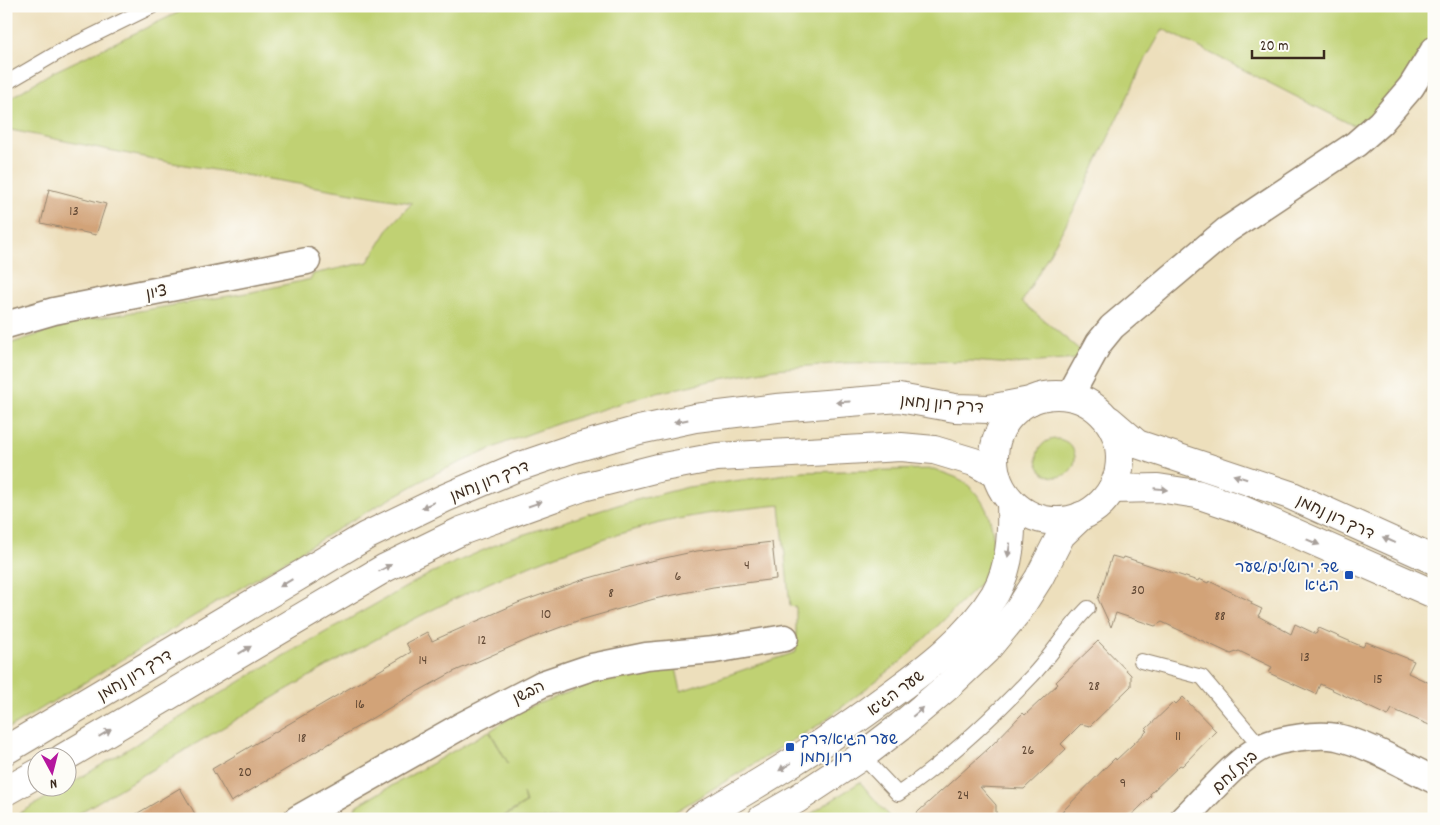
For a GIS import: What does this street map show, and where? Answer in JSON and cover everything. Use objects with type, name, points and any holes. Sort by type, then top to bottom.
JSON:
[{"type":"main road","points":[[1048,395],[1070,396],[1087,402],[1102,414],[1114,430],[1120,454],[1117,478],[1104,500],[1081,516],[1067,520],[1052,521],[1037,518],[1011,502],[1002,489],[996,474],[993,457],[996,440],[1003,425],[1013,412],[1030,401],[1048,395]]},
{"type":"main road","name":"דרך רון נחמן","points":[[6,750],[366,536],[445,498],[515,468],[571,449],[639,430],[695,418],[776,408],[899,398],[955,408],[989,409],[1030,401]]},
{"type":"main road","name":"דרך רון נחמן","points":[[1102,414],[1137,444],[1290,495],[1434,560]]},
{"type":"main road","points":[[78,749],[385,568],[462,531],[583,488],[658,468],[717,457],[901,447],[934,450],[974,462],[996,474]]},
{"type":"main road","name":"דרך רון נחמן","points":[[1112,489],[1158,488],[1197,494],[1238,508],[1434,594]]},
{"type":"main road","name":"שער הגיא","points":[[698,819],[840,732],[930,667],[967,630],[995,594],[1006,567],[1012,526],[1011,502]]},
{"type":"main road","name":"שער הגיא","points":[[762,819],[797,799],[862,756],[902,726],[986,650],[1031,591],[1062,535],[1081,516]]},
{"type":"main road","points":[[6,791],[28,779]]},
{"type":"street","points":[[1070,396],[1099,343],[1112,327],[1227,230],[1356,144],[1380,123],[1411,87],[1434,50]]},
{"type":"street","name":"ציון","points":[[6,325],[54,311],[307,262]]},
{"type":"street","name":"הבשן","points":[[306,817],[461,726],[542,684],[592,667],[646,656],[714,650],[785,638]]},
{"type":"street","name":"בית לחם","points":[[1183,819],[1240,763],[1261,747],[1293,738],[1335,737],[1361,745],[1434,780]]},
{"type":"lane","points":[[6,83],[59,52],[153,6]]},
{"type":"lane","points":[[862,756],[898,794],[923,777],[962,745],[1033,675],[1088,608]]},
{"type":"lane","points":[[1141,661],[1202,677],[1261,747]]},
{"type":"green space","points":[[192,6],[1434,6],[1434,29],[1411,73],[1360,129],[1163,29],[1144,62],[1075,208],[1022,302],[1081,351],[1077,359],[1013,364],[971,361],[843,363],[775,369],[644,396],[565,421],[507,442],[434,474],[356,518],[6,730],[6,345],[80,321],[252,292],[311,279],[313,274],[368,262],[391,225],[412,203],[173,163],[6,129],[6,101],[49,74]]},
{"type":"green space","points":[[1056,439],[1063,440],[1069,445],[1074,451],[1074,465],[1069,471],[1063,476],[1056,477],[1049,476],[1043,471],[1038,465],[1037,458],[1038,451],[1043,445],[1049,440]]},
{"type":"green space","points":[[934,469],[963,481],[983,503],[989,517],[993,545],[991,560],[986,573],[978,586],[903,660],[820,724],[663,819],[501,819],[526,803],[523,793],[525,803],[499,819],[351,819],[356,806],[489,731],[508,763],[490,731],[521,710],[620,673],[640,669],[676,668],[681,691],[796,652],[796,607],[790,606],[780,505],[718,512],[656,524],[558,554],[511,573],[420,616],[330,665],[69,819],[10,819],[46,798],[78,798],[78,779],[276,660],[431,573],[509,539],[621,504],[688,487],[802,472]]},
{"type":"green space","points":[[860,782],[891,819],[803,819]]},
{"type":"building","points":[[49,189],[106,204],[96,235],[41,223]]},
{"type":"building","points":[[772,542],[776,579],[713,587],[654,599],[577,621],[529,639],[453,672],[231,802],[212,769],[411,652],[406,643],[427,632],[432,641],[518,603],[582,580],[646,562],[697,551]]},
{"type":"building","points":[[1112,556],[1123,559],[1124,557],[1198,581],[1199,579],[1208,583],[1209,581],[1252,602],[1251,604],[1262,609],[1258,616],[1291,634],[1295,624],[1316,634],[1319,628],[1363,647],[1366,642],[1414,661],[1408,673],[1434,685],[1434,727],[1392,709],[1388,716],[1320,684],[1316,694],[1269,673],[1272,667],[1239,651],[1231,654],[1162,622],[1155,626],[1116,613],[1111,627],[1098,599]]},
{"type":"building","points":[[1098,641],[1131,675],[1131,686],[1090,726],[1081,724],[1061,744],[1066,749],[1024,789],[980,787],[996,805],[996,819],[910,819],[989,748],[1023,713],[1025,715],[1058,684],[1056,682]]},
{"type":"building","points":[[1183,697],[1216,731],[1182,766],[1180,765],[1150,794],[1151,796],[1138,809],[1127,819],[1055,819],[1115,758],[1116,760],[1147,731],[1145,730],[1174,702],[1176,704]]},
{"type":"building","points":[[180,788],[198,819],[128,819]]},
{"type":"place","name":"שד. ירושלים/שער הגיא","points":[[1349,575]]},
{"type":"place","name":"שער הגיא/דרך רון נחמן","points":[[790,747]]}]
